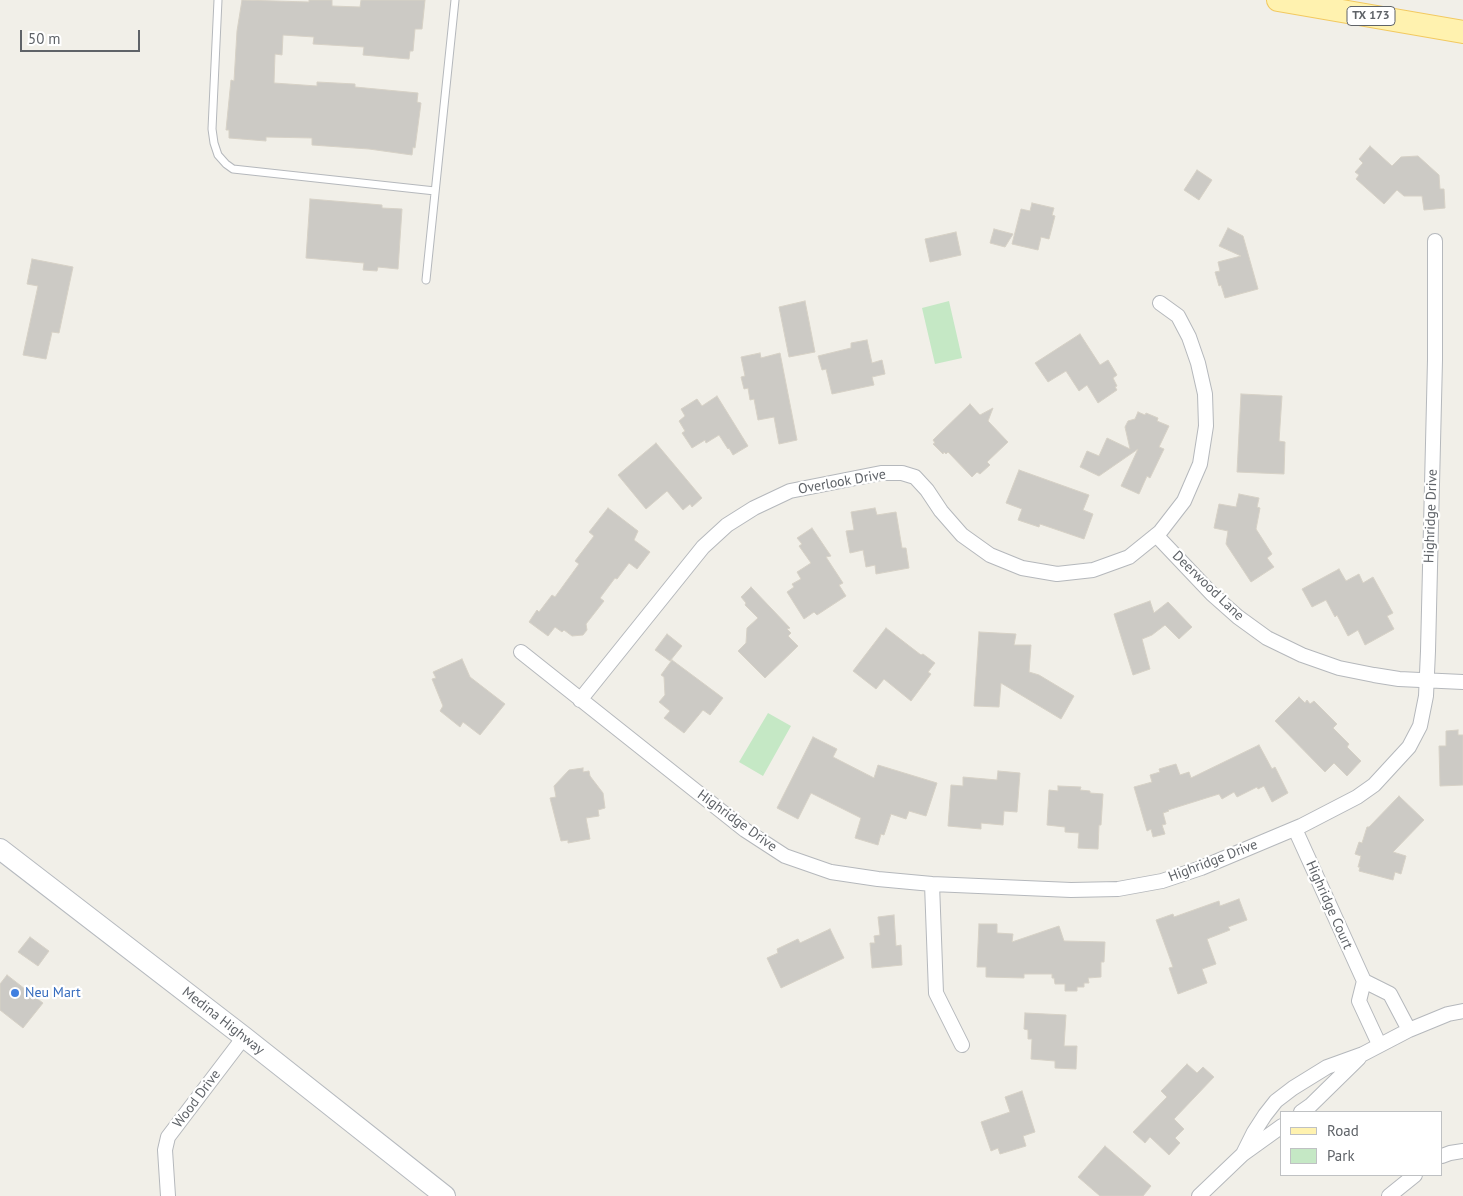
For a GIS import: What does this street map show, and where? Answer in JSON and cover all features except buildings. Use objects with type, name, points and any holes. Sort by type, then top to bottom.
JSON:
[{"type":"main road","name":"TX 173","points":[[1278,0],[1357,10],[1463,32]]},
{"type":"main road","name":"Medina Highway","points":[[0,849],[244,1037],[445,1196]]},
{"type":"street","name":"Highridge Drive","points":[[521,652],[745,830],[785,856],[831,872],[932,884],[1062,890],[1118,889],[1162,880],[1201,868],[1295,829],[1357,797],[1374,785],[1409,747],[1420,726],[1426,696],[1435,370],[1435,241]]},
{"type":"street","name":"Overlook Drive","points":[[580,700],[702,547],[727,525],[754,508],[790,492],[881,473],[902,473],[915,478],[927,490],[941,511],[962,535],[990,555],[1022,568],[1057,574],[1093,570],[1128,557],[1156,535],[1184,500],[1200,464],[1206,426],[1205,394],[1189,336],[1178,316],[1160,303]]},
{"type":"street","name":"Deerwood Lane","points":[[1156,535],[1212,594],[1238,617],[1267,638],[1302,655],[1339,668],[1399,679],[1463,682]]},
{"type":"street","name":"Highridge Court","points":[[1295,829],[1364,981]]},
{"type":"street","points":[[932,884],[936,993],[962,1045]]},
{"type":"street","points":[[1379,1044],[1359,1001],[1364,981],[1390,994],[1409,1030]]},
{"type":"street","points":[[1243,1154],[1257,1126],[1276,1101],[1293,1088],[1327,1067],[1363,1054],[1409,1030],[1448,1014],[1463,1012]]},
{"type":"street","name":"Wood Drive","points":[[168,1196],[165,1157],[168,1137],[244,1037]]},
{"type":"street","points":[[1302,1111],[1311,1105],[1363,1054]]},
{"type":"street","points":[[1199,1196],[1243,1154],[1280,1127]]},
{"type":"street","points":[[1443,1156],[1463,1151]]},
{"type":"street","points":[[1389,1196],[1414,1176]]},
{"type":"lane","points":[[218,0],[212,129],[216,149],[226,164],[234,169],[435,191]]},
{"type":"lane","points":[[426,280],[455,0]]},
{"type":"green space","points":[[949,301],[962,358],[935,364],[922,308]]},
{"type":"green space","points":[[768,713],[791,726],[763,776],[739,762]]},
{"type":"place","name":"Neu Mart","points":[[15,993]]}]
